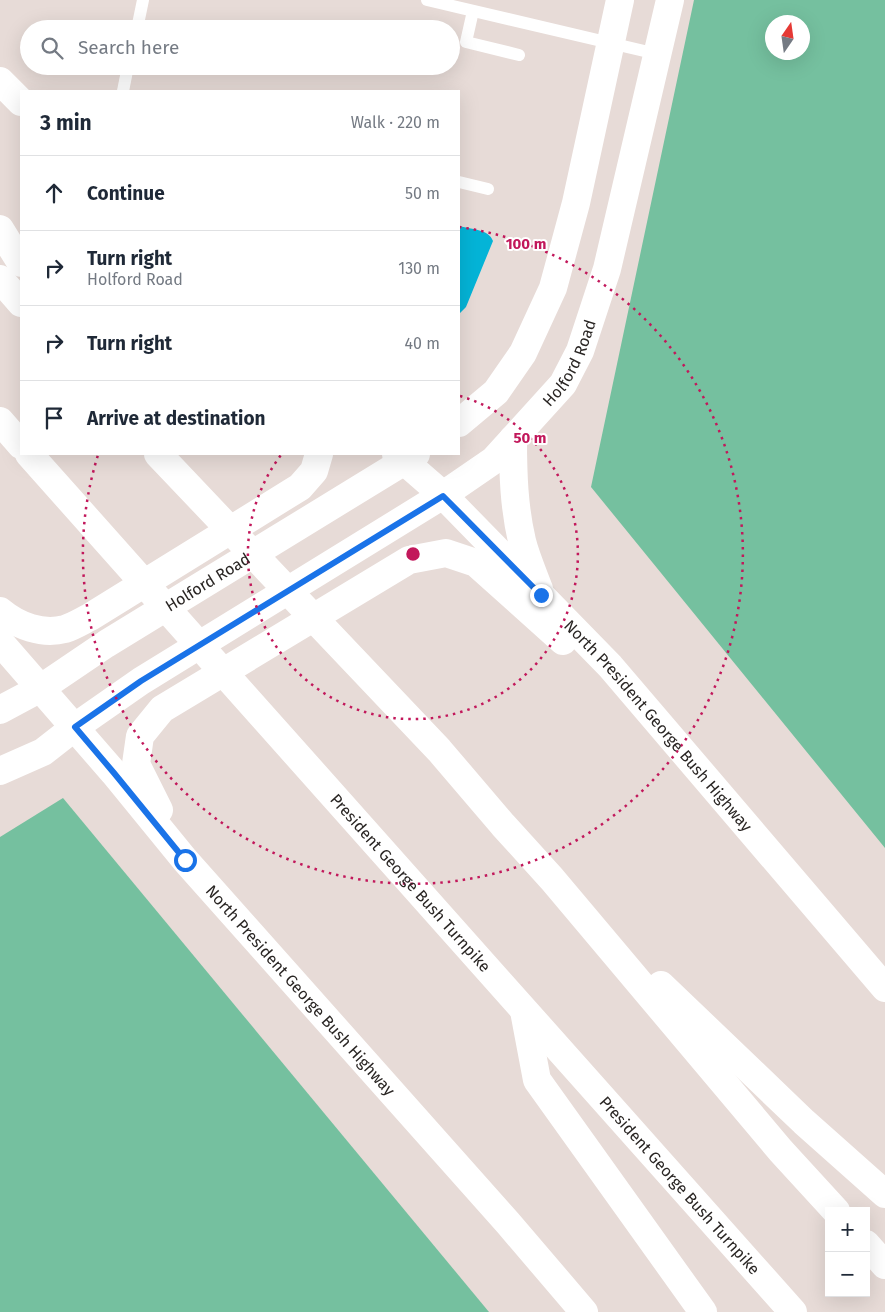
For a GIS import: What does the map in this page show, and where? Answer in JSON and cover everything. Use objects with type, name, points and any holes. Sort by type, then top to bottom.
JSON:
[{"type":"main road","points":[[460,422],[496,392],[523,353],[553,288],[576,203],[620,0]]},
{"type":"main road","name":"Holford Road","points":[[0,771],[43,752],[141,681],[443,496],[494,460],[563,384],[580,351],[607,269],[670,0]]},
{"type":"main road","points":[[0,81],[20,101]]},
{"type":"main road","points":[[0,229],[20,261]]},
{"type":"main road","points":[[0,279],[20,302]]},
{"type":"main road","points":[[0,421],[20,444]]},
{"type":"main road","points":[[513,439],[512,474],[515,502],[523,542],[541,595]]},
{"type":"main road","name":"President George Bush Turnpike","points":[[30,455],[792,1312]]},
{"type":"main road","points":[[159,455],[439,750],[552,879],[781,1151],[832,1207]]},
{"type":"main road","points":[[0,611],[8,617],[36,630],[64,629],[90,617],[300,487],[314,471],[319,455]]},
{"type":"main road","name":"Holford Road","points":[[0,710],[41,688],[106,644],[338,502],[405,456]]},
{"type":"main road","name":"North President George Bush Highway","points":[[405,456],[610,666],[885,988]]},
{"type":"main road","points":[[185,860],[136,764],[140,736],[162,709],[409,560],[446,553],[476,563],[561,640],[610,666]]},
{"type":"main road","name":"North President George Bush Highway","points":[[0,642],[75,727],[185,860],[502,1216],[584,1312]]},
{"type":"main road","points":[[552,879],[804,1122],[885,1194]]},
{"type":"main road","points":[[524,1010],[537,1080],[703,1312]]},
{"type":"main road","points":[[870,1248],[885,1265]]},
{"type":"lane","points":[[139,20],[143,0]]},
{"type":"lane","points":[[427,0],[657,54]]},
{"type":"lane","points":[[473,11],[466,42],[519,55]]},
{"type":"lane","points":[[123,90],[126,75]]},
{"type":"lane","points":[[460,182],[488,189]]},
{"type":"green space","points":[[694,0],[885,0],[885,848],[591,487]]},
{"type":"green space","points":[[63,798],[489,1312],[0,1312],[0,837]]},
{"type":"water","points":[[460,226],[488,234],[493,241],[466,307],[460,313]]},
{"type":"route","points":[[185,860],[75,727],[141,681],[443,496],[541,595]]}]
